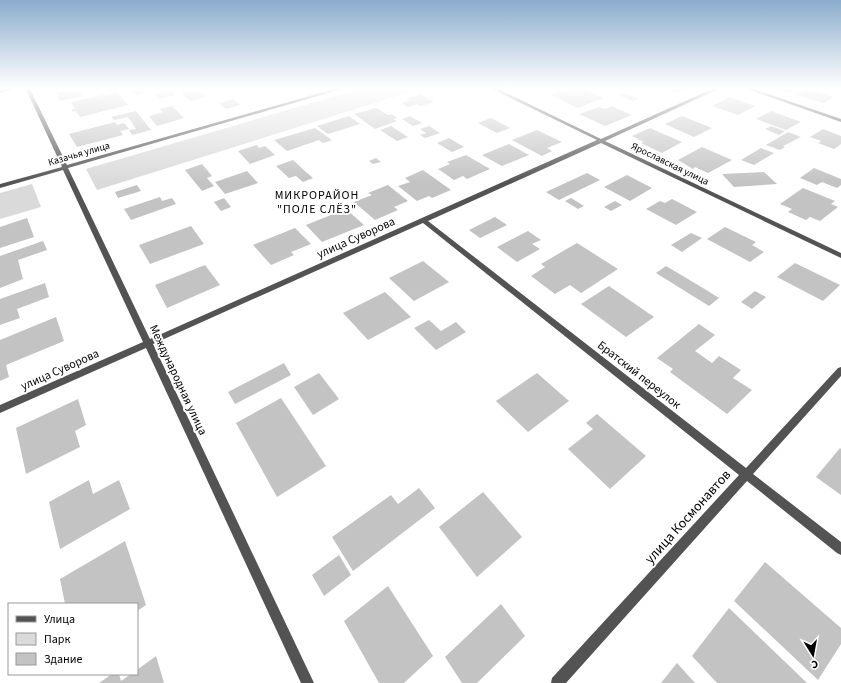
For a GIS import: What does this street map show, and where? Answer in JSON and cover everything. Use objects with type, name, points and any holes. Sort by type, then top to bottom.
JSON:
[{"type":"street","name":"Международная улица","points":[[42,119],[308,683]]},
{"type":"street","name":"Казачья улица","points":[[0,186],[235,119]]},
{"type":"street","name":"Ярославская улица","points":[[556,119],[841,256]]},
{"type":"street","name":"улица Суворова","points":[[0,409],[651,119]]},
{"type":"street","name":"Братский переулок","points":[[423,220],[841,548]]},
{"type":"street","name":"улица Космонавтов","points":[[557,683],[841,370]]},
{"type":"green space","points":[[257,119],[324,119],[97,190],[86,169]]},
{"type":"green space","points":[[32,184],[41,207],[0,219],[0,193]]},
{"type":"building","points":[[129,119],[142,119],[151,130],[132,135],[129,130],[136,129]]},
{"type":"building","points":[[151,119],[181,119],[157,126]]},
{"type":"building","points":[[340,119],[353,119],[360,124],[328,134],[317,126]]},
{"type":"building","points":[[361,119],[394,119],[397,121],[375,129]]},
{"type":"building","points":[[402,119],[415,119],[422,123],[413,126]]},
{"type":"building","points":[[493,119],[510,128],[497,133],[478,123]]},
{"type":"building","points":[[590,119],[622,119],[605,126]]},
{"type":"building","points":[[676,119],[689,119],[712,128],[694,137],[665,124]]},
{"type":"building","points":[[756,119],[792,119],[801,122],[786,130]]},
{"type":"building","points":[[115,122],[117,125],[124,123],[129,129],[120,131],[123,135],[77,147],[69,134]]},
{"type":"building","points":[[391,126],[408,137],[397,141],[380,130]]},
{"type":"building","points":[[429,126],[440,133],[425,138],[420,135],[426,133],[420,129]]},
{"type":"building","points":[[771,126],[785,131],[779,135],[765,129]]},
{"type":"building","points":[[315,128],[332,140],[323,143],[319,140],[287,151],[274,140]]},
{"type":"building","points":[[650,128],[682,142],[662,153],[641,143],[644,142],[632,136]]},
{"type":"building","points":[[823,129],[841,136],[841,144],[834,149],[818,143],[821,141],[810,137]]},
{"type":"building","points":[[537,130],[562,142],[547,148],[552,151],[542,156],[512,140]]},
{"type":"building","points":[[788,132],[801,137],[783,146],[785,147],[780,150],[766,145]]},
{"type":"building","points":[[449,138],[464,147],[452,152],[437,143]]},
{"type":"building","points":[[509,144],[529,155],[502,166],[482,155]]},
{"type":"building","points":[[257,145],[259,148],[265,146],[275,155],[250,164],[238,151]]},
{"type":"building","points":[[702,147],[732,160],[708,173],[695,167],[693,169],[678,160]]},
{"type":"building","points":[[761,148],[774,153],[754,165],[741,160]]},
{"type":"building","points":[[466,155],[490,169],[467,179],[463,176],[454,180],[438,169],[450,164],[447,162]]},
{"type":"building","points":[[376,158],[381,162],[373,164],[369,161]]},
{"type":"building","points":[[293,160],[313,178],[303,182],[296,176],[289,178],[276,166]]},
{"type":"building","points":[[202,164],[212,176],[207,178],[214,186],[202,191],[185,170]]},
{"type":"building","points":[[814,168],[841,179],[841,185],[837,188],[822,182],[817,185],[800,178]]},
{"type":"building","points":[[423,170],[451,190],[432,198],[429,196],[417,201],[398,186],[410,182],[405,178]]},
{"type":"building","points":[[247,171],[258,183],[225,194],[215,182]]},
{"type":"building","points":[[764,172],[777,184],[734,187],[722,174]]},
{"type":"building","points":[[587,173],[600,180],[559,200],[546,192]]},
{"type":"building","points":[[627,175],[652,188],[630,201],[604,187]]},
{"type":"building","points":[[137,185],[141,191],[118,198],[115,192]]},
{"type":"building","points":[[388,185],[408,201],[394,207],[398,210],[375,220],[354,202],[372,195],[368,193]]},
{"type":"building","points":[[803,188],[835,201],[831,204],[838,207],[820,221],[810,217],[806,220],[788,212],[792,209],[780,204]]},
{"type":"building","points":[[160,197],[162,201],[172,198],[176,204],[131,220],[124,209]]},
{"type":"building","points":[[224,198],[231,207],[221,211],[214,202]]},
{"type":"building","points":[[571,198],[584,206],[578,209],[565,201]]},
{"type":"building","points":[[672,199],[697,212],[676,225],[646,209],[660,201],[665,203]]},
{"type":"building","points":[[615,201],[622,205],[611,211],[604,207]]},
{"type":"building","points":[[346,209],[364,225],[322,242],[306,225]]},
{"type":"building","points":[[495,217],[507,225],[480,238],[469,230]]},
{"type":"building","points":[[27,218],[34,237],[0,248],[0,227]]},
{"type":"building","points":[[191,226],[204,244],[150,264],[139,245]]},
{"type":"building","points":[[725,227],[756,242],[752,245],[764,252],[750,262],[707,239]]},
{"type":"building","points":[[295,228],[311,244],[291,252],[294,255],[271,265],[253,245]]},
{"type":"building","points":[[528,231],[541,240],[532,244],[540,249],[517,262],[497,247]]},
{"type":"building","points":[[691,233],[702,238],[682,252],[671,245]]},
{"type":"building","points":[[43,241],[47,250],[18,260],[23,279],[0,288],[0,256]]},
{"type":"building","points":[[577,243],[618,269],[581,293],[570,285],[555,294],[531,276],[545,267],[541,264]]},
{"type":"building","points":[[423,261],[449,282],[414,301],[389,278]]},
{"type":"building","points":[[795,263],[840,285],[823,301],[777,277]]},
{"type":"building","points":[[205,265],[220,285],[167,308],[155,285]]},
{"type":"building","points":[[666,266],[719,298],[709,306],[656,273]]},
{"type":"building","points":[[45,283],[49,297],[17,309],[20,318],[0,325],[0,299]]},
{"type":"building","points":[[609,286],[654,317],[626,337],[581,304]]},
{"type":"building","points":[[755,291],[766,297],[752,309],[741,302]]},
{"type":"building","points":[[385,292],[411,317],[368,340],[343,313]]},
{"type":"building","points":[[56,317],[64,341],[6,365],[9,377],[0,381],[0,340]]},
{"type":"building","points":[[429,320],[441,331],[456,322],[466,332],[436,350],[414,328]]},
{"type":"building","points":[[699,324],[715,335],[695,351],[712,363],[719,356],[741,370],[733,378],[752,390],[727,414],[670,372],[673,369],[657,358]]},
{"type":"building","points":[[284,363],[291,375],[235,404],[228,392]]},
{"type":"building","points":[[319,373],[339,399],[313,415],[294,387]]},
{"type":"building","points":[[537,373],[569,401],[528,432],[496,401]]},
{"type":"building","points":[[281,398],[326,466],[277,497],[236,423]]},
{"type":"building","points":[[78,399],[86,425],[75,431],[80,447],[26,474],[16,428]]},
{"type":"building","points":[[597,414],[646,456],[610,489],[568,449],[593,429],[586,423]]},
{"type":"building","points":[[840,448],[841,449],[841,495],[816,477]]},
{"type":"building","points":[[89,480],[93,494],[119,480],[130,509],[60,549],[49,502]]},
{"type":"building","points":[[419,488],[435,508],[353,571],[332,537],[391,495],[398,504]]},
{"type":"building","points":[[483,492],[522,537],[477,577],[439,527]]},
{"type":"building","points":[[125,541],[146,605],[138,610],[138,603],[65,603],[60,579]]},
{"type":"building","points":[[339,555],[351,575],[324,596],[312,575]]},
{"type":"building","points":[[765,562],[841,628],[841,644],[818,680],[734,601]]},
{"type":"building","points":[[388,586],[433,656],[404,683],[379,683],[344,621]]},
{"type":"building","points":[[501,604],[525,636],[477,683],[462,683],[445,657]]},
{"type":"building","points":[[729,608],[807,683],[717,683],[692,656]]},
{"type":"building","points":[[156,656],[164,683],[99,683],[111,675],[119,675],[121,681],[130,675],[138,675],[138,669]]},
{"type":"building","points":[[677,663],[695,683],[661,683]]},
{"type":"district","name":"МИКРОРАЙОН \"ПОЛЕ СЛЁЗ\"","points":[[317,202]]}]
